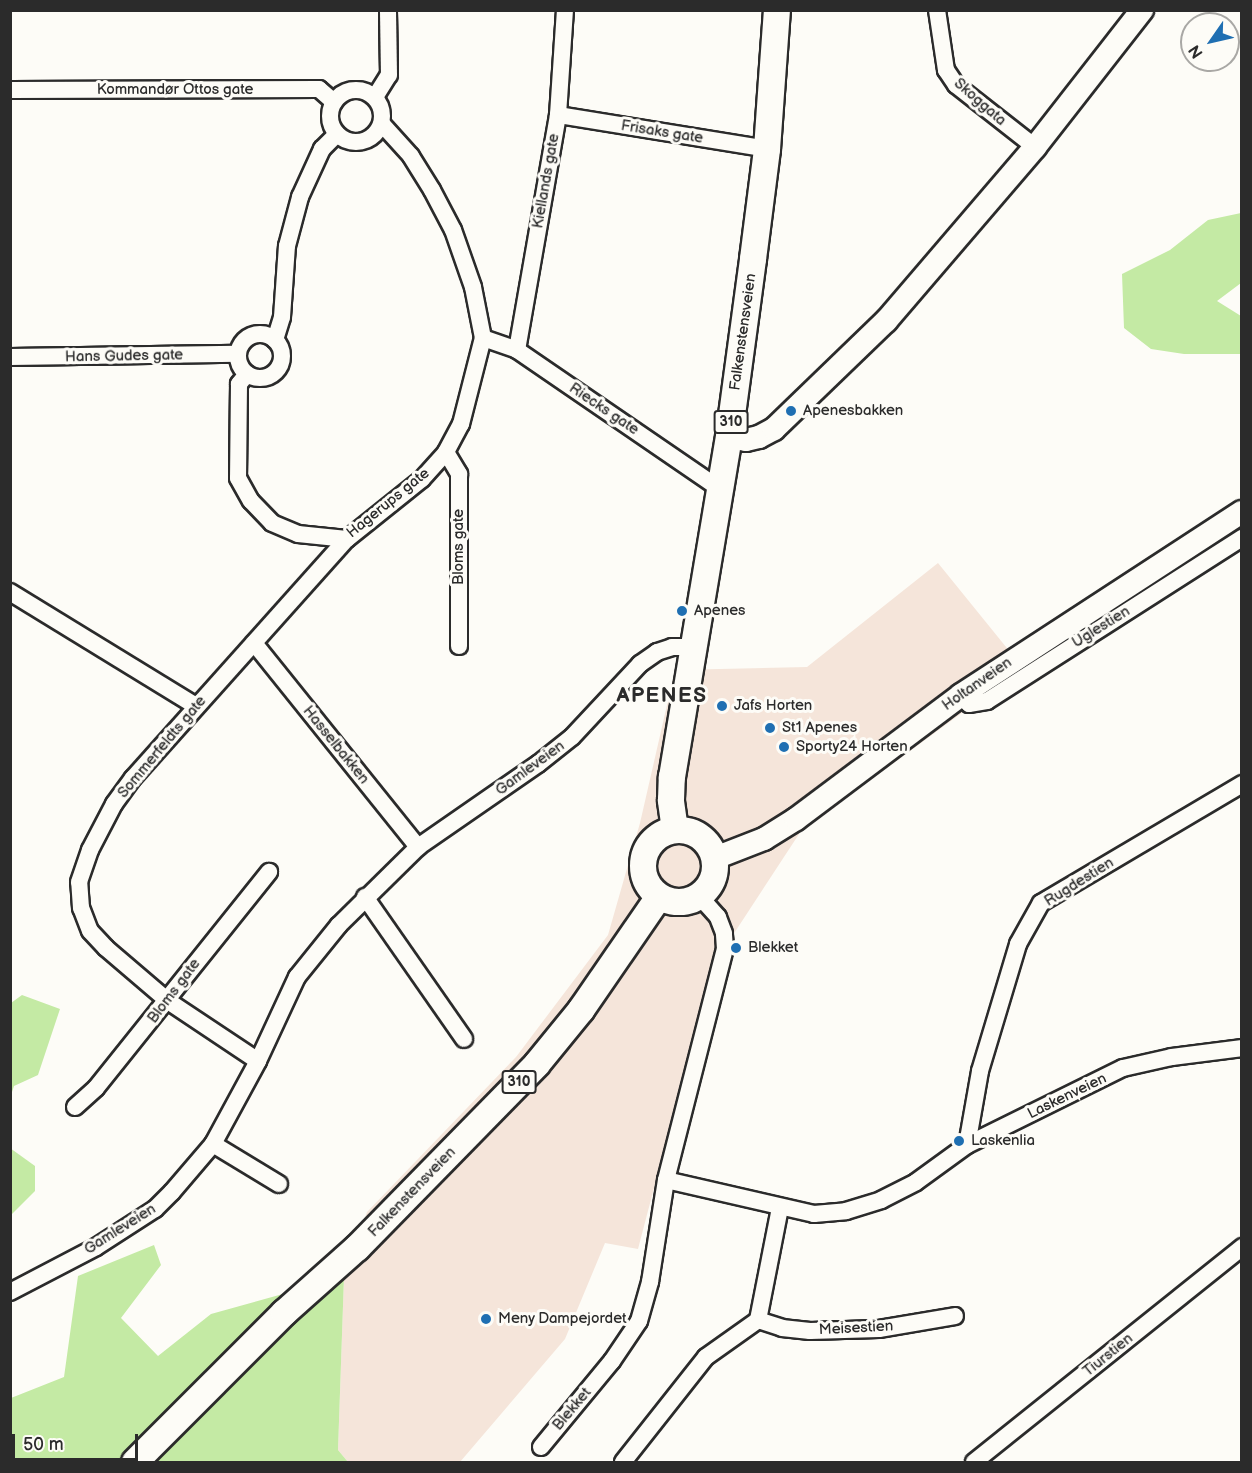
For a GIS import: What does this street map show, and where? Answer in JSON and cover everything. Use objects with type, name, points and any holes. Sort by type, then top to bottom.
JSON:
[{"type":"main road","name":"Falkenstensveien","points":[[675,830],[671,800],[672,777],[729,436],[767,149],[777,10]]},
{"type":"main road","points":[[729,436],[746,440],[759,437],[774,429],[886,321],[1035,147],[1142,10]]},
{"type":"main road","name":"Holtanveien","points":[[715,858],[764,839],[796,819],[961,694],[1242,512]]},
{"type":"main road","points":[[675,830],[696,834],[711,848],[715,858],[712,879],[700,897],[680,903],[659,897],[645,880],[644,858],[655,839],[675,830]]},
{"type":"main road","name":"Falkenstensveien","points":[[135,1462],[284,1313],[357,1248],[537,1064],[581,1010],[659,897]]},
{"type":"street","points":[[375,97],[389,75],[388,10]]},
{"type":"street","name":"Kiellands gate","points":[[517,350],[558,115],[566,10]]},
{"type":"street","name":"Skoggata","points":[[937,10],[946,70],[956,85],[1035,147]]},
{"type":"street","name":"Kommandør Ottos gate","points":[[10,90],[319,89],[334,102]]},
{"type":"street","points":[[353,89],[368,92],[375,97],[382,111],[382,124],[372,137],[350,142],[337,134],[330,118],[334,102],[339,96],[353,89]]},
{"type":"street","name":"Frisaks gate","points":[[558,115],[767,149]]},
{"type":"street","name":"Hagerups gate","points":[[247,374],[239,384],[238,478],[251,501],[272,523],[298,534],[347,539],[422,479],[446,452],[460,424],[483,338],[473,287],[453,230],[411,156],[382,124]]},
{"type":"street","points":[[275,339],[255,334],[243,342],[238,354],[239,362],[247,374],[261,378],[279,367],[282,352],[275,339],[282,317],[287,246],[300,197],[322,149],[337,134]]},
{"type":"street","name":"Riecks gate","points":[[483,338],[517,350],[720,489]]},
{"type":"street","name":"Hans Gudes gate","points":[[10,357],[238,354]]},
{"type":"street","name":"Bloms gate","points":[[446,452],[459,474],[459,646]]},
{"type":"street","name":"Uglestien","points":[[961,694],[969,704],[987,701],[1242,538]]},
{"type":"street","name":"Sommerfeldts gate","points":[[258,1060],[168,1001],[106,948],[90,931],[81,908],[79,882],[90,850],[114,804],[133,778],[347,539]]},
{"type":"street","points":[[10,592],[196,706]]},
{"type":"street","name":"Hasselbakken","points":[[254,643],[418,847]]},
{"type":"street","name":"Gamleveien","points":[[10,1292],[96,1246],[155,1209],[213,1144],[258,1060],[297,977],[365,897],[418,847],[538,764],[572,737],[640,664],[657,652],[672,647],[693,647]]},
{"type":"street","name":"Rugdestien","points":[[967,1145],[980,1071],[1018,944],[1041,903],[1242,784]]},
{"type":"street","name":"Bloms gate","points":[[75,1107],[96,1088],[168,1001],[208,945],[269,872]]},
{"type":"street","points":[[365,897],[465,1039]]},
{"type":"street","name":"Blekket","points":[[541,1447],[612,1361],[639,1321],[650,1282],[666,1180],[725,949],[724,933],[718,917],[700,897]]},
{"type":"street","name":"Laskenveien","points":[[666,1180],[814,1214],[846,1211],[881,1200],[916,1182],[967,1145],[1123,1068],[1172,1057],[1242,1048]]},
{"type":"street","points":[[213,1144],[279,1184]]},
{"type":"street","points":[[623,1462],[706,1357],[758,1320],[780,1208]]},
{"type":"street","name":"Tiurstien","points":[[974,1462],[1242,1247]]},
{"type":"street","name":"Meisestien","points":[[758,1320],[782,1328],[879,1329],[955,1316]]},
{"type":"shaded area","points":[[938,563],[1023,668],[801,831],[712,967],[638,1249],[605,1243],[565,1339],[460,1462],[348,1462],[338,1450],[344,1277],[367,1212],[516,1057],[608,935],[640,823],[675,670],[807,667]]},
{"type":"green space","points":[[1241,213],[1241,283],[1217,301],[1241,316],[1240,354],[1184,354],[1151,349],[1124,328],[1122,274],[1170,250],[1208,220]]},
{"type":"green space","points":[[22,995],[60,1009],[38,1075],[14,1086],[11,1095],[11,1003]]},
{"type":"green space","points":[[10,1148],[35,1166],[35,1191],[12,1214]]},
{"type":"green space","points":[[154,1245],[161,1265],[121,1318],[158,1356],[211,1314],[344,1277],[338,1450],[348,1462],[11,1462],[11,1398],[64,1377],[78,1276]]},
{"type":"place","name":"Apenesbakken","points":[[791,411]]},
{"type":"place","name":"Apenes","points":[[682,611]]},
{"type":"place","name":"Jafs Horten","points":[[722,706]]},
{"type":"place","name":"St1 Apenes","points":[[770,728]]},
{"type":"place","name":"Sporty24 Horten","points":[[784,747]]},
{"type":"place","name":"Blekket","points":[[736,948]]},
{"type":"place","name":"Laskenlia","points":[[959,1141]]},
{"type":"place","name":"Meny Dampejordet","points":[[486,1319]]},
{"type":"district","name":"APENES","points":[[662,696]]}]
